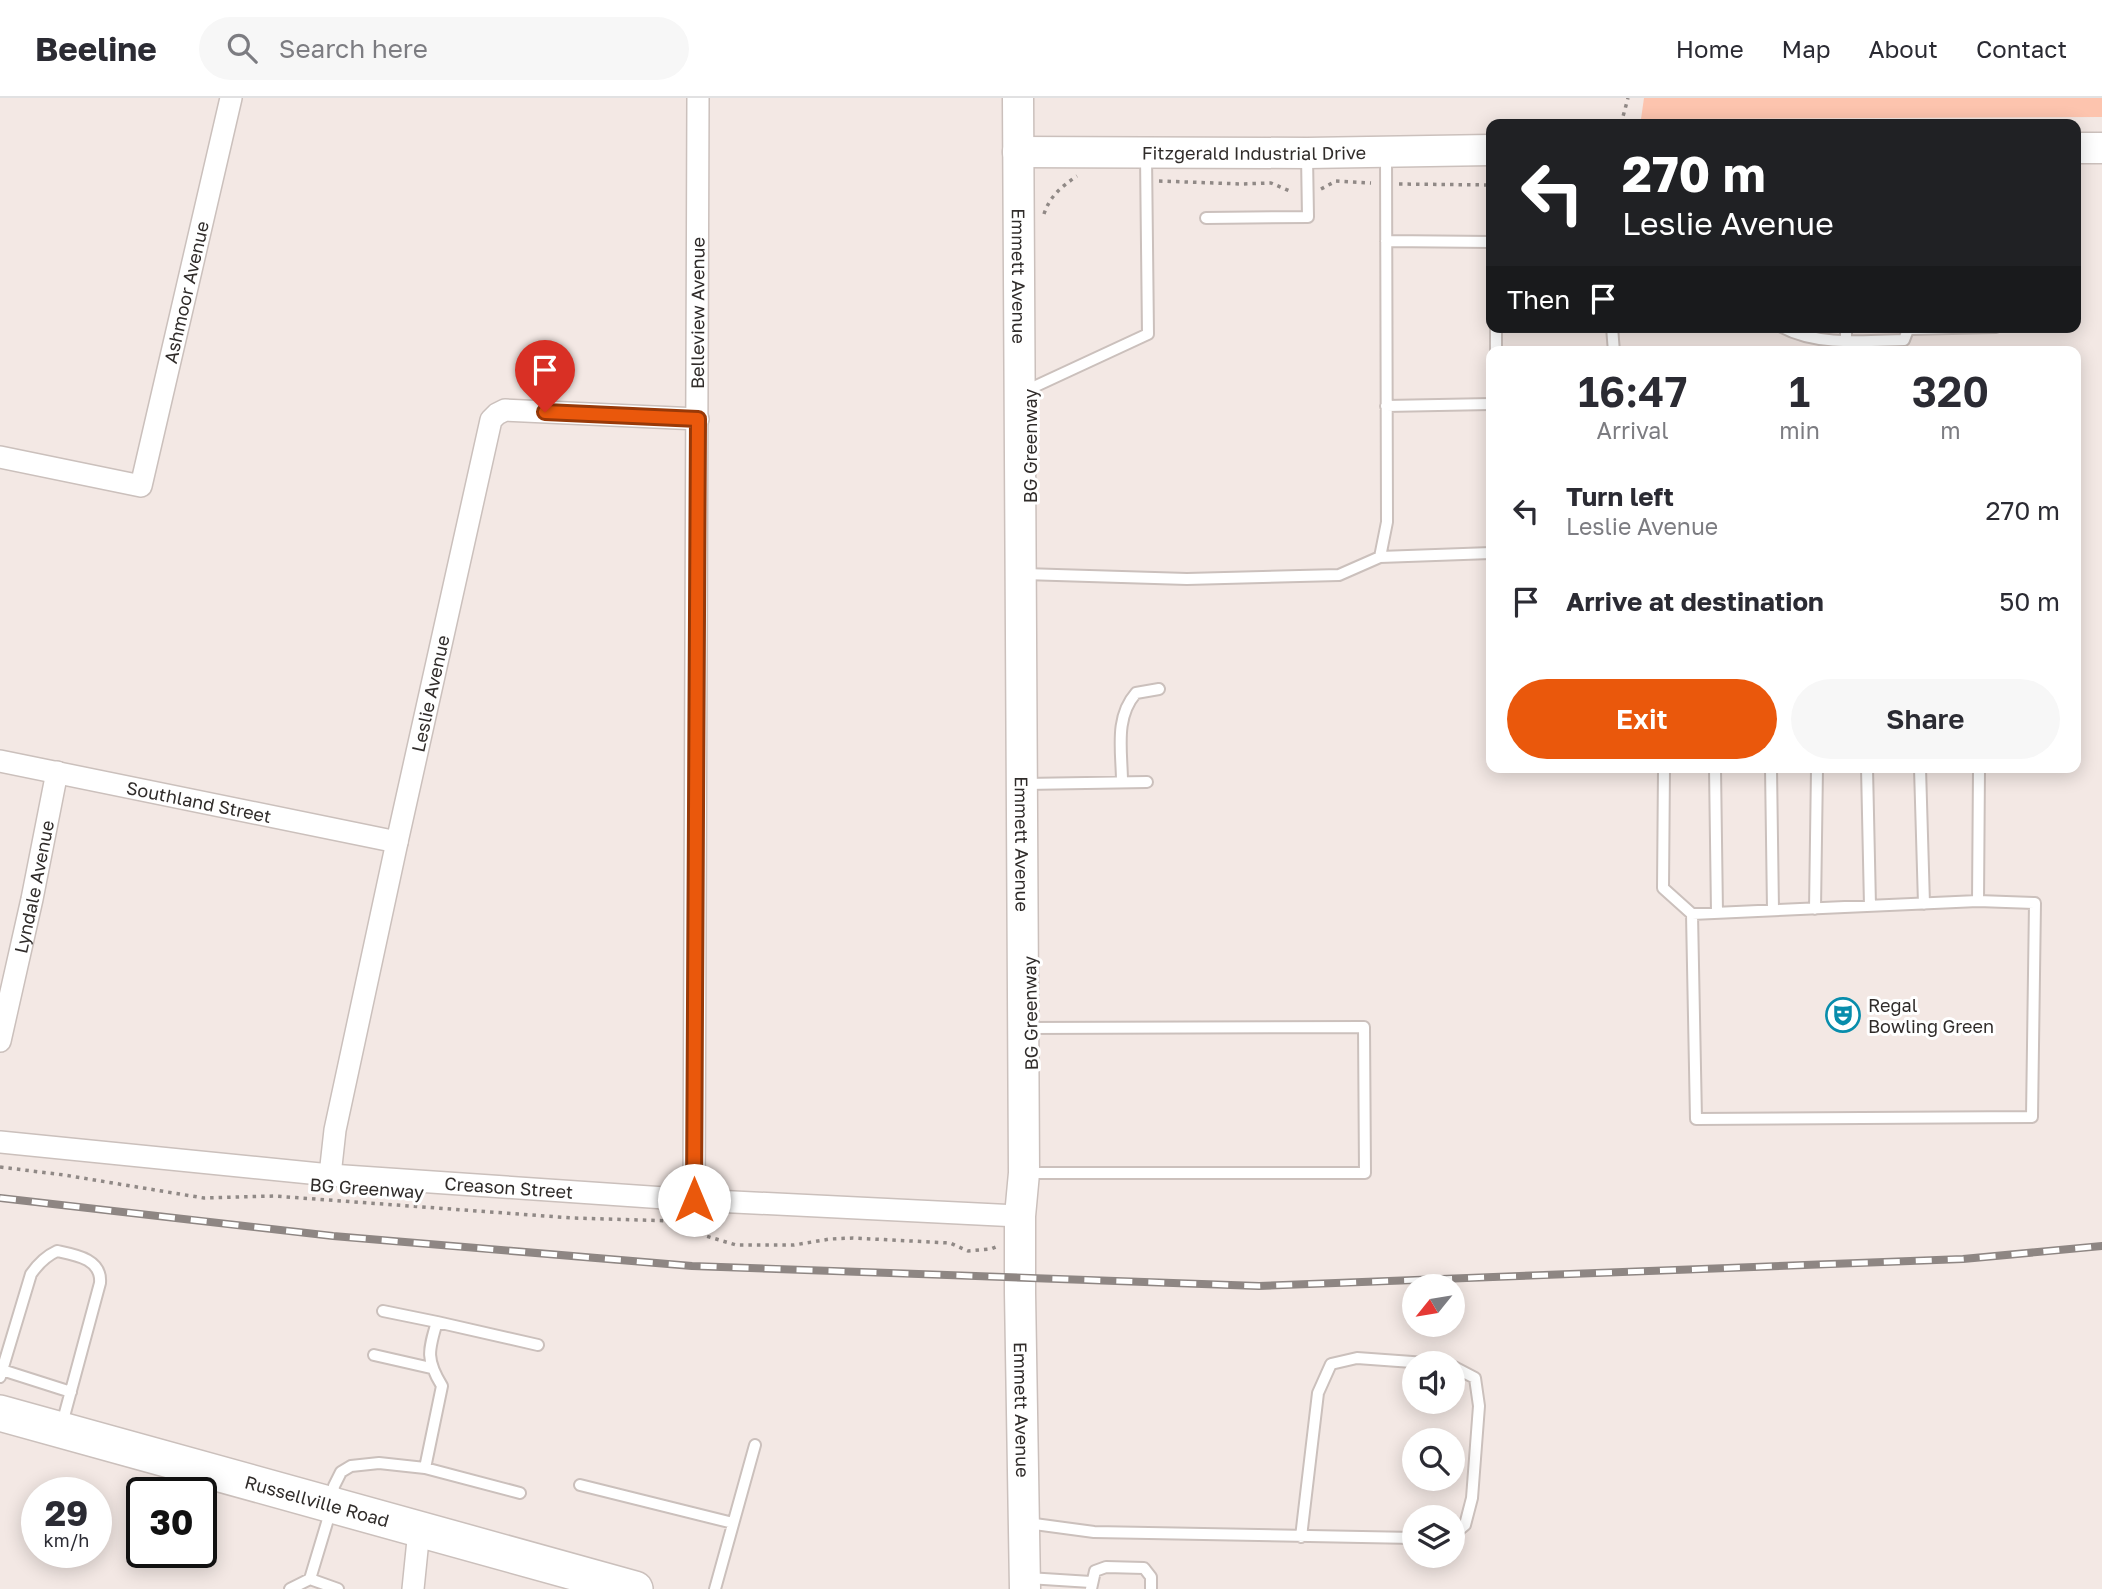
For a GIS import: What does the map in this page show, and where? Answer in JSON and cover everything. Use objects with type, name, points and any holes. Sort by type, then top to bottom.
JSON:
[{"type":"main road","name":"Russellville Road","points":[[0,1413],[419,1530],[579,1582],[635,1589]]},
{"type":"street","name":"Ashmoor Avenue","points":[[0,457],[141,486],[231,98]]},
{"type":"street","name":"Belleview Avenue","points":[[694,1200],[698,98]]},
{"type":"street","name":"Emmett Avenue","points":[[1018,98],[1024,1174],[1020,1226],[1025,1583]]},
{"type":"street","points":[[2081,148],[2102,148]]},
{"type":"street","name":"Fitzgerald Industrial Drive","points":[[1018,152],[1147,164],[1307,153],[1486,150]]},
{"type":"street","name":"Leslie Avenue","points":[[330,1175],[335,1129],[491,421],[505,410],[698,419]]},
{"type":"street","name":"Southland Street","points":[[0,761],[397,842]]},
{"type":"street","name":"Lyndale Avenue","points":[[0,1041],[57,772]]},
{"type":"street","name":"Creason Street","points":[[0,1143],[330,1175],[1020,1226]]},
{"type":"street","points":[[413,1589],[419,1530]]},
{"type":"lane","points":[[1380,557],[1387,522],[1386,151]]},
{"type":"lane","points":[[1206,218],[1308,217],[1307,153]]},
{"type":"lane","points":[[1020,393],[1148,334],[1147,164]]},
{"type":"lane","points":[[1387,241],[1486,242]]},
{"type":"lane","points":[[1801,333],[1843,346]]},
{"type":"lane","points":[[1850,346],[1903,333]]},
{"type":"lane","points":[[1387,406],[1486,404]]},
{"type":"lane","points":[[1021,574],[1187,579],[1339,575],[1380,557],[1486,553]]},
{"type":"lane","points":[[1122,782],[1121,719],[1127,703],[1136,693],[1159,690]]},
{"type":"lane","points":[[1664,773],[1663,888],[1692,914],[1978,901],[2035,904],[2032,1117],[1696,1119],[1692,914]]},
{"type":"lane","points":[[1715,773],[1717,913]]},
{"type":"lane","points":[[1771,773],[1773,910]]},
{"type":"lane","points":[[1815,909],[1817,773]]},
{"type":"lane","points":[[1867,773],[1870,906]]},
{"type":"lane","points":[[1920,773],[1924,904]]},
{"type":"lane","points":[[1978,901],[1979,773]]},
{"type":"lane","points":[[1022,784],[1147,782]]},
{"type":"lane","points":[[1022,1028],[1364,1027],[1365,1173],[1024,1174]]},
{"type":"lane","points":[[60,1430],[71,1392],[100,1277],[95,1264],[57,1251],[49,1254],[31,1274],[1,1373],[71,1392]]},
{"type":"lane","points":[[383,1311],[538,1345]]},
{"type":"lane","points":[[425,1468],[442,1386],[431,1368],[429,1350],[437,1322]]},
{"type":"lane","points":[[374,1355],[431,1368]]},
{"type":"lane","points":[[1301,1537],[1318,1393],[1331,1364],[1357,1358],[1402,1361]]},
{"type":"lane","points":[[1465,1373],[1475,1378],[1479,1406],[1472,1498],[1465,1525]]},
{"type":"lane","points":[[715,1589],[755,1445]]},
{"type":"lane","points":[[310,1579],[332,1506],[334,1486],[341,1472],[351,1466],[379,1463],[425,1468],[520,1493]]},
{"type":"lane","points":[[580,1485],[733,1523]]},
{"type":"lane","points":[[1024,1523],[1094,1532],[1402,1538]]},
{"type":"lane","points":[[1025,1583],[1091,1585],[1095,1571],[1100,1568],[1143,1568],[1151,1577],[1151,1589]]},
{"type":"lane","points":[[290,1589],[310,1579],[338,1589]]},
{"type":"path","points":[[1622,119],[1628,98]]},
{"type":"path","points":[[1147,164],[1162,182],[1271,183],[1290,193],[1320,189],[1336,181],[1486,185]]},
{"type":"path","points":[[1044,214],[1049,201],[1061,187],[1077,176],[1089,174]]},
{"type":"path","name":"BG Greenway","points":[[0,1167],[204,1198],[274,1196],[573,1218],[676,1221],[706,1236],[736,1245],[794,1245],[853,1238],[950,1243],[968,1251],[991,1249],[1020,1226]]},
{"type":"shaded area","points":[[1644,98],[2102,98],[2102,117],[1641,119]]},
{"type":"railway","points":[[0,1198],[333,1236],[692,1266],[1259,1286],[1963,1259],[2102,1246]]},
{"type":"place","name":"Regal Bowling Green","points":[[1843,1015]]},
{"type":"route","points":[[545,412],[698,419],[694,1200]]}]
